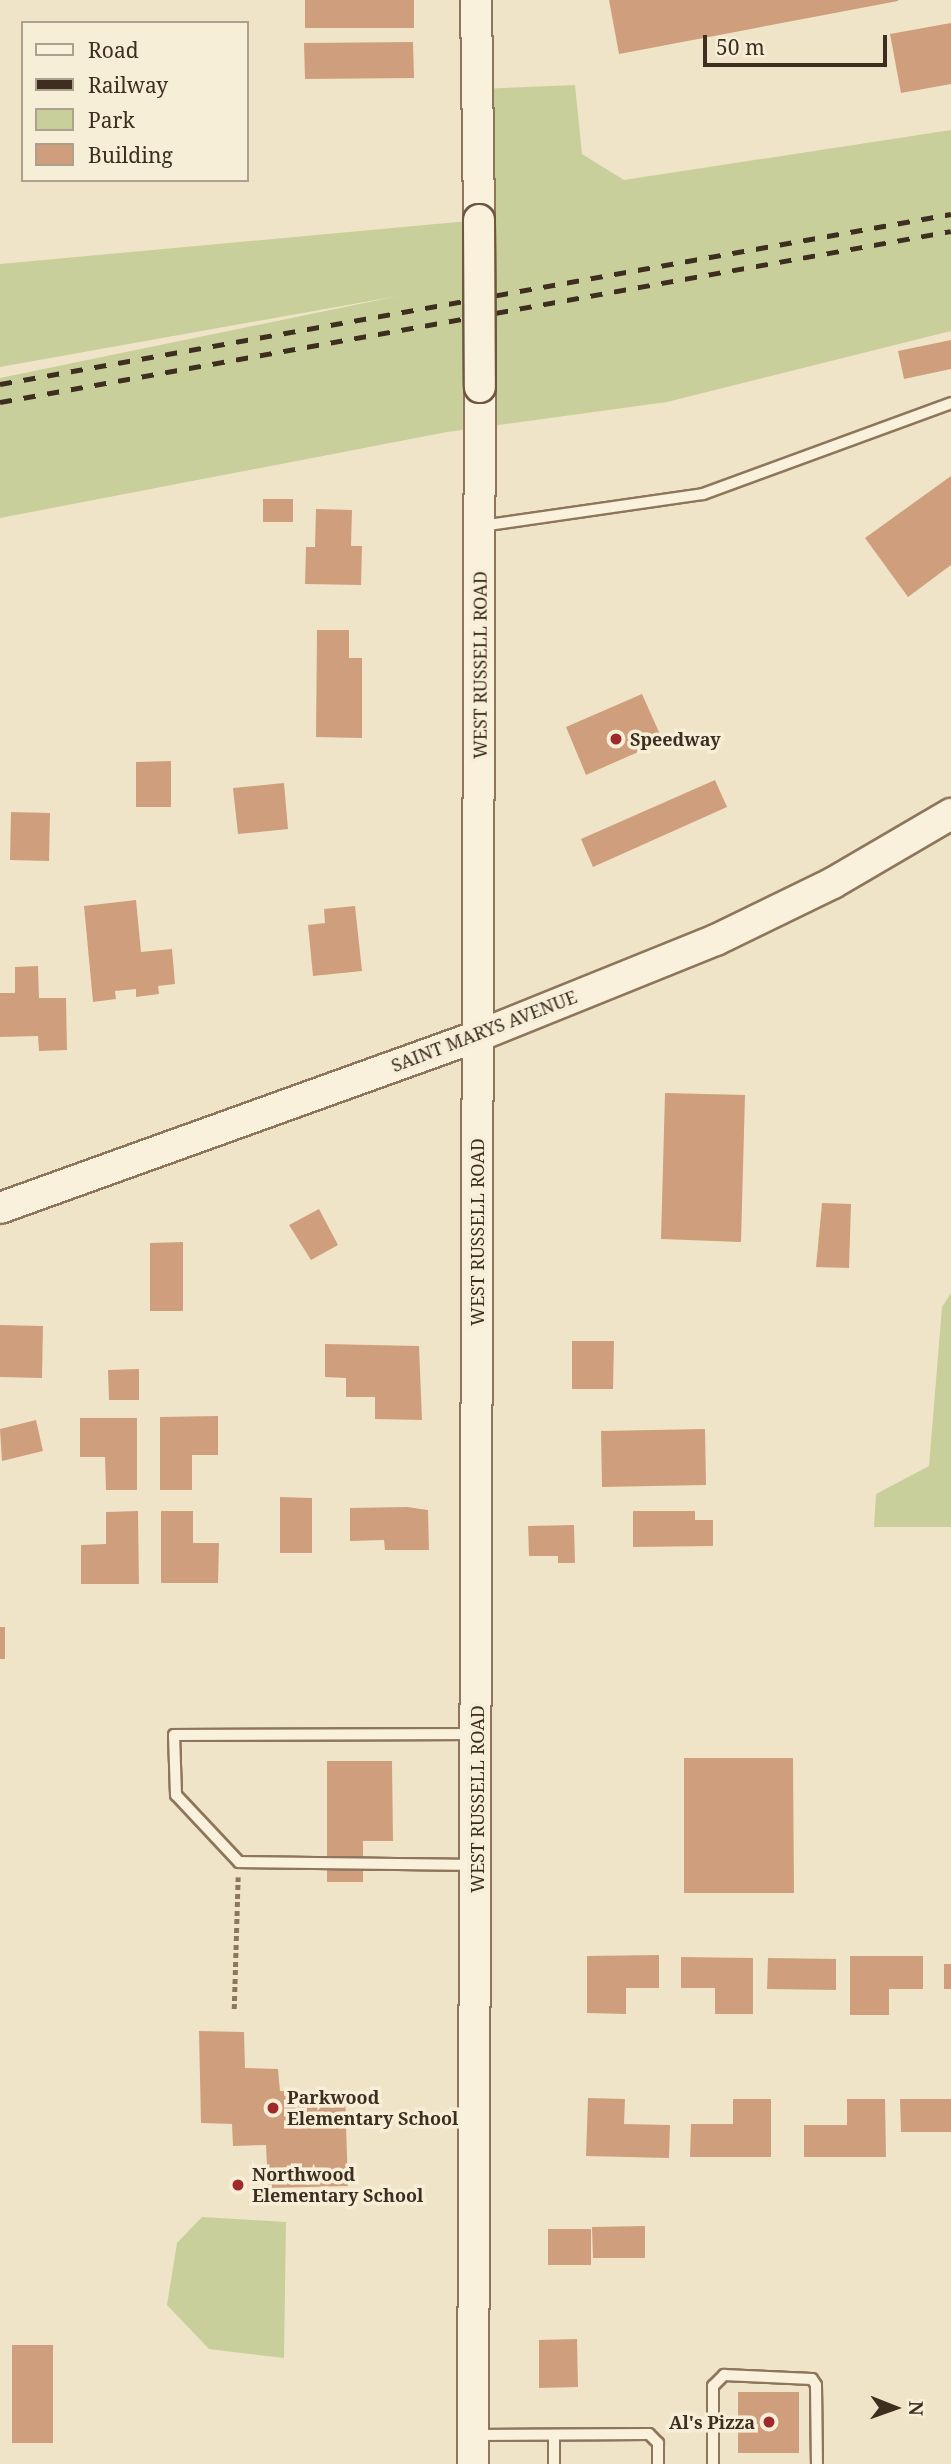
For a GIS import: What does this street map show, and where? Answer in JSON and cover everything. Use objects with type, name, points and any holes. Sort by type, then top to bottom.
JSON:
[{"type":"main road","name":"WEST RUSSELL ROAD","points":[[473,2449],[478,1865],[481,526],[477,0]]},
{"type":"main road","name":"SAINT MARYS AVENUE","points":[[0,1208],[478,1036],[754,923],[833,883],[951,814]]},
{"type":"lane","points":[[481,526],[703,494],[951,402]]},
{"type":"lane","points":[[478,1734],[174,1735],[176,1795],[239,1862],[478,1865]]},
{"type":"lane","points":[[713,2464],[713,2386],[724,2375],[812,2379],[817,2464]]},
{"type":"lane","points":[[473,2449],[554,2435],[649,2434],[658,2443],[658,2464]]},
{"type":"lane","points":[[554,2435],[554,2464]]},
{"type":"path","points":[[234,2010],[239,1862]]},
{"type":"green space","points":[[575,85],[582,154],[624,180],[951,130],[951,331],[667,402],[447,432],[0,518],[0,378],[398,296],[0,367],[0,264],[479,220],[478,89]]},
{"type":"green space","points":[[951,1293],[951,1527],[874,1527],[876,1494],[929,1466],[942,1307]]},
{"type":"green space","points":[[202,2217],[286,2222],[284,2358],[209,2349],[167,2305],[177,2243]]},
{"type":"building","points":[[305,0],[414,0],[414,28],[305,28]]},
{"type":"building","points":[[609,0],[898,0],[898,1],[619,54]]},
{"type":"building","points":[[951,23],[951,84],[901,93],[890,34]]},
{"type":"building","points":[[413,42],[414,78],[305,79],[304,43]]},
{"type":"building","points":[[951,340],[951,369],[904,379],[898,351]]},
{"type":"building","points":[[951,476],[951,565],[908,597],[865,538]]},
{"type":"building","points":[[263,499],[293,499],[293,522],[263,522]]},
{"type":"building","points":[[316,509],[352,510],[351,546],[362,546],[361,585],[305,584],[306,547],[315,547]]},
{"type":"building","points":[[317,630],[349,630],[349,658],[362,658],[362,738],[316,737]]},
{"type":"building","points":[[642,694],[663,741],[586,775],[566,727]]},
{"type":"building","points":[[171,761],[171,807],[136,807],[136,762]]},
{"type":"building","points":[[715,780],[727,807],[593,867],[581,839]]},
{"type":"building","points":[[284,783],[288,829],[238,834],[233,788]]},
{"type":"building","points":[[11,812],[50,813],[49,861],[10,860]]},
{"type":"building","points":[[136,900],[141,952],[172,949],[175,984],[158,986],[159,994],[136,997],[136,989],[115,991],[116,999],[93,1002],[84,906]]},
{"type":"building","points":[[355,906],[362,971],[313,976],[308,925],[325,923],[324,909]]},
{"type":"building","points":[[38,966],[39,998],[66,998],[67,1050],[39,1051],[38,1036],[0,1037],[0,993],[15,993],[15,967]]},
{"type":"building","points":[[665,1093],[745,1095],[741,1242],[661,1239]]},
{"type":"building","points":[[822,1203],[851,1204],[849,1268],[816,1267]]},
{"type":"building","points":[[319,1209],[338,1245],[311,1260],[289,1225]]},
{"type":"building","points":[[183,1242],[183,1311],[150,1311],[150,1243]]},
{"type":"building","points":[[0,1325],[43,1326],[42,1378],[0,1377]]},
{"type":"building","points":[[572,1341],[614,1341],[613,1389],[572,1389]]},
{"type":"building","points":[[325,1344],[419,1346],[422,1420],[375,1419],[375,1397],[346,1397],[346,1378],[325,1377]]},
{"type":"building","points":[[139,1369],[139,1400],[109,1400],[108,1370]]},
{"type":"building","points":[[218,1416],[218,1455],[192,1455],[192,1490],[160,1490],[160,1417]]},
{"type":"building","points":[[80,1418],[137,1418],[137,1490],[106,1490],[105,1457],[80,1457]]},
{"type":"building","points":[[36,1420],[43,1451],[2,1461],[0,1429]]},
{"type":"building","points":[[705,1429],[706,1485],[602,1487],[601,1431]]},
{"type":"building","points":[[280,1497],[312,1498],[312,1553],[280,1553]]},
{"type":"building","points":[[407,1507],[428,1510],[429,1550],[385,1550],[384,1540],[350,1541],[350,1508]]},
{"type":"building","points":[[138,1511],[139,1584],[81,1584],[81,1545],[106,1544],[106,1512]]},
{"type":"building","points":[[161,1511],[193,1511],[193,1543],[219,1543],[218,1583],[161,1583]]},
{"type":"building","points":[[633,1511],[695,1511],[695,1520],[713,1520],[713,1546],[633,1547]]},
{"type":"building","points":[[574,1525],[575,1563],[558,1563],[558,1556],[529,1556],[528,1526]]},
{"type":"building","points":[[0,1627],[5,1627],[5,1659],[0,1659]]},
{"type":"building","points":[[684,1758],[793,1758],[794,1893],[684,1893]]},
{"type":"building","points":[[327,1761],[392,1761],[393,1841],[363,1841],[363,1882],[327,1882]]},
{"type":"building","points":[[659,1955],[659,1988],[626,1988],[626,2014],[587,2013],[587,1956]]},
{"type":"building","points":[[850,1956],[923,1956],[923,1989],[889,1989],[889,2015],[850,2015]]},
{"type":"building","points":[[681,1957],[753,1958],[753,2014],[715,2014],[715,1988],[681,1988]]},
{"type":"building","points":[[768,1958],[836,1959],[836,1990],[767,1989]]},
{"type":"building","points":[[944,1964],[951,1964],[951,1989],[944,1989]]},
{"type":"building","name":"Parkwood Elementary School","points":[[199,2031],[244,2032],[245,2068],[278,2069],[280,2091],[345,2094],[348,2186],[268,2188],[266,2145],[233,2146],[232,2124],[201,2123]]},
{"type":"building","points":[[588,2098],[625,2099],[624,2124],[670,2125],[669,2158],[586,2156]]},
{"type":"building","points":[[733,2099],[771,2099],[771,2157],[690,2157],[691,2124],[733,2124]]},
{"type":"building","points":[[847,2099],[885,2099],[886,2157],[804,2157],[804,2125],[847,2125]]},
{"type":"building","points":[[900,2099],[951,2099],[951,2132],[901,2132]]},
{"type":"building","points":[[645,2226],[645,2258],[593,2258],[592,2227]]},
{"type":"building","points":[[548,2229],[591,2229],[591,2265],[548,2265]]},
{"type":"building","points":[[577,2339],[578,2387],[539,2388],[539,2340]]},
{"type":"building","points":[[12,2345],[53,2345],[53,2443],[12,2443]]},
{"type":"building","name":"Al's Pizza","points":[[738,2392],[799,2392],[799,2453],[738,2453]]},
{"type":"railway","points":[[0,384],[951,214]]},
{"type":"railway","points":[[0,402],[951,231]]},
{"type":"place","name":"Speedway","points":[[616,739]]},
{"type":"place","name":"Parkwood Elementary School","points":[[273,2108]]},
{"type":"place","name":"Northwood Elementary School","points":[[238,2185]]},
{"type":"place","name":"Al's Pizza","points":[[769,2422]]}]
